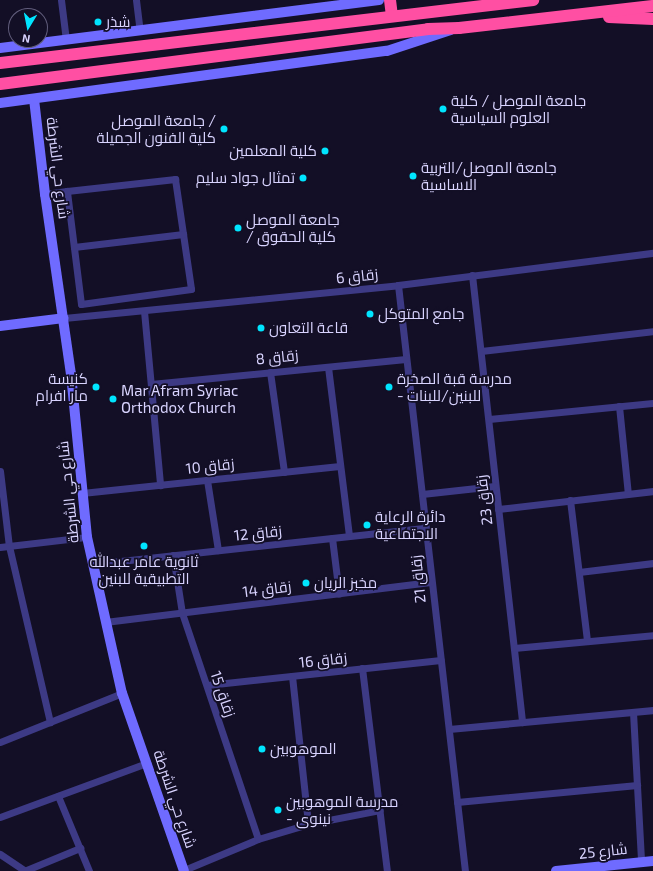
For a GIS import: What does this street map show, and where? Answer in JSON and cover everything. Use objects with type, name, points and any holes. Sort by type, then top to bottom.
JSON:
[{"type":"highway","points":[[390,0],[392,16]]},
{"type":"highway","points":[[0,63],[533,0]]},
{"type":"highway","points":[[0,84],[428,29],[459,28],[653,6]]},
{"type":"highway","points":[[553,18],[612,17],[653,19]]},
{"type":"street","points":[[61,0],[66,40]]},
{"type":"street","points":[[136,0],[140,31]]},
{"type":"street","points":[[0,48],[140,31],[322,4],[379,0]]},
{"type":"street","points":[[0,103],[387,51],[459,28]]},
{"type":"street","name":"شارع حي الشرطة","points":[[34,99],[45,194],[71,374],[87,536],[122,693],[184,871]]},
{"type":"street","points":[[45,194],[67,191],[175,179],[191,289],[81,304],[67,191]]},
{"type":"street","points":[[74,247],[183,234]]},
{"type":"street","name":"زقاق 6","points":[[64,318],[398,285],[653,254]]},
{"type":"street","name":"زقاق 23","points":[[472,276],[522,722]]},
{"type":"street","name":"زقاق 21","points":[[398,285],[465,871]]},
{"type":"street","points":[[144,311],[160,485]]},
{"type":"street","points":[[0,326],[64,318]]},
{"type":"street","points":[[481,351],[653,331]]},
{"type":"street","name":"زقاق 8","points":[[151,384],[406,359]]},
{"type":"street","points":[[328,367],[349,536]]},
{"type":"street","points":[[270,372],[284,472]]},
{"type":"street","points":[[489,419],[653,403]]},
{"type":"street","points":[[619,406],[628,494]]},
{"type":"street","name":"زقاق 10","points":[[82,493],[340,466]]},
{"type":"street","points":[[0,471],[9,546],[50,722]]},
{"type":"street","points":[[206,480],[218,550]]},
{"type":"street","points":[[422,494],[495,486]]},
{"type":"street","points":[[498,509],[653,491]]},
{"type":"street","points":[[570,500],[587,641]]},
{"type":"street","name":"زقاق 12","points":[[93,564],[426,528]]},
{"type":"street","points":[[0,547],[87,536]]},
{"type":"street","points":[[332,538],[339,594]]},
{"type":"street","name":"زقاق 15","points":[[173,555],[182,613],[258,839]]},
{"type":"street","points":[[579,572],[653,563]]},
{"type":"street","name":"زقاق 14","points":[[105,622],[431,582]]},
{"type":"street","points":[[514,648],[653,635]]},
{"type":"street","name":"زقاق 16","points":[[207,685],[441,660]]},
{"type":"street","points":[[362,668],[388,871]]},
{"type":"street","points":[[292,676],[308,824]]},
{"type":"street","points":[[0,742],[122,693]]},
{"type":"street","points":[[449,729],[653,710]]},
{"type":"street","points":[[633,712],[641,862]]},
{"type":"street","points":[[0,817],[146,763]]},
{"type":"street","points":[[458,802],[637,784]]},
{"type":"street","points":[[58,796],[89,871]]},
{"type":"street","points":[[184,871],[258,839],[308,824],[380,810]]},
{"type":"street","points":[[0,854],[25,871],[80,848]]},
{"type":"street","name":"شارع 25","points":[[556,871],[653,861]]},
{"type":"place","name":"شذر","points":[[98,22]]},
{"type":"place","name":"جامعة الموصل / كلية العلوم السياسية","points":[[443,109]]},
{"type":"place","name":"جامعة الموصل / كلية الفنون الجميلة","points":[[224,129]]},
{"type":"place","name":"كلية المعلمين","points":[[325,151]]},
{"type":"place","name":"جامعة الموصل/التربية الاساسية","points":[[413,176]]},
{"type":"place","name":"تمثال جواد سليم","points":[[303,178]]},
{"type":"place","name":"جامعة الموصل / كلية الحقوق","points":[[238,228]]},
{"type":"place","name":"جامع المتوكل","points":[[370,314]]},
{"type":"place","name":"قاعة التعاون","points":[[261,328]]},
{"type":"place","name":"كنيسة مار افرام","points":[[96,387]]},
{"type":"place","name":"مدرسة قبة الصخرة - للبنين/للبنات","points":[[389,387]]},
{"type":"place","name":"Mar Afram Syriac Orthodox Church","points":[[113,399]]},
{"type":"place","name":"دائرة الرعاية الاجتماعية","points":[[367,525]]},
{"type":"place","name":"ثانوية عامر عبدالله التطبيقية للبنين","points":[[144,546]]},
{"type":"place","name":"مخبز الريان","points":[[306,583]]},
{"type":"place","name":"الموهوبين","points":[[262,749]]},
{"type":"place","name":"مدرسة الموهوبين - نينوى","points":[[278,810]]}]
